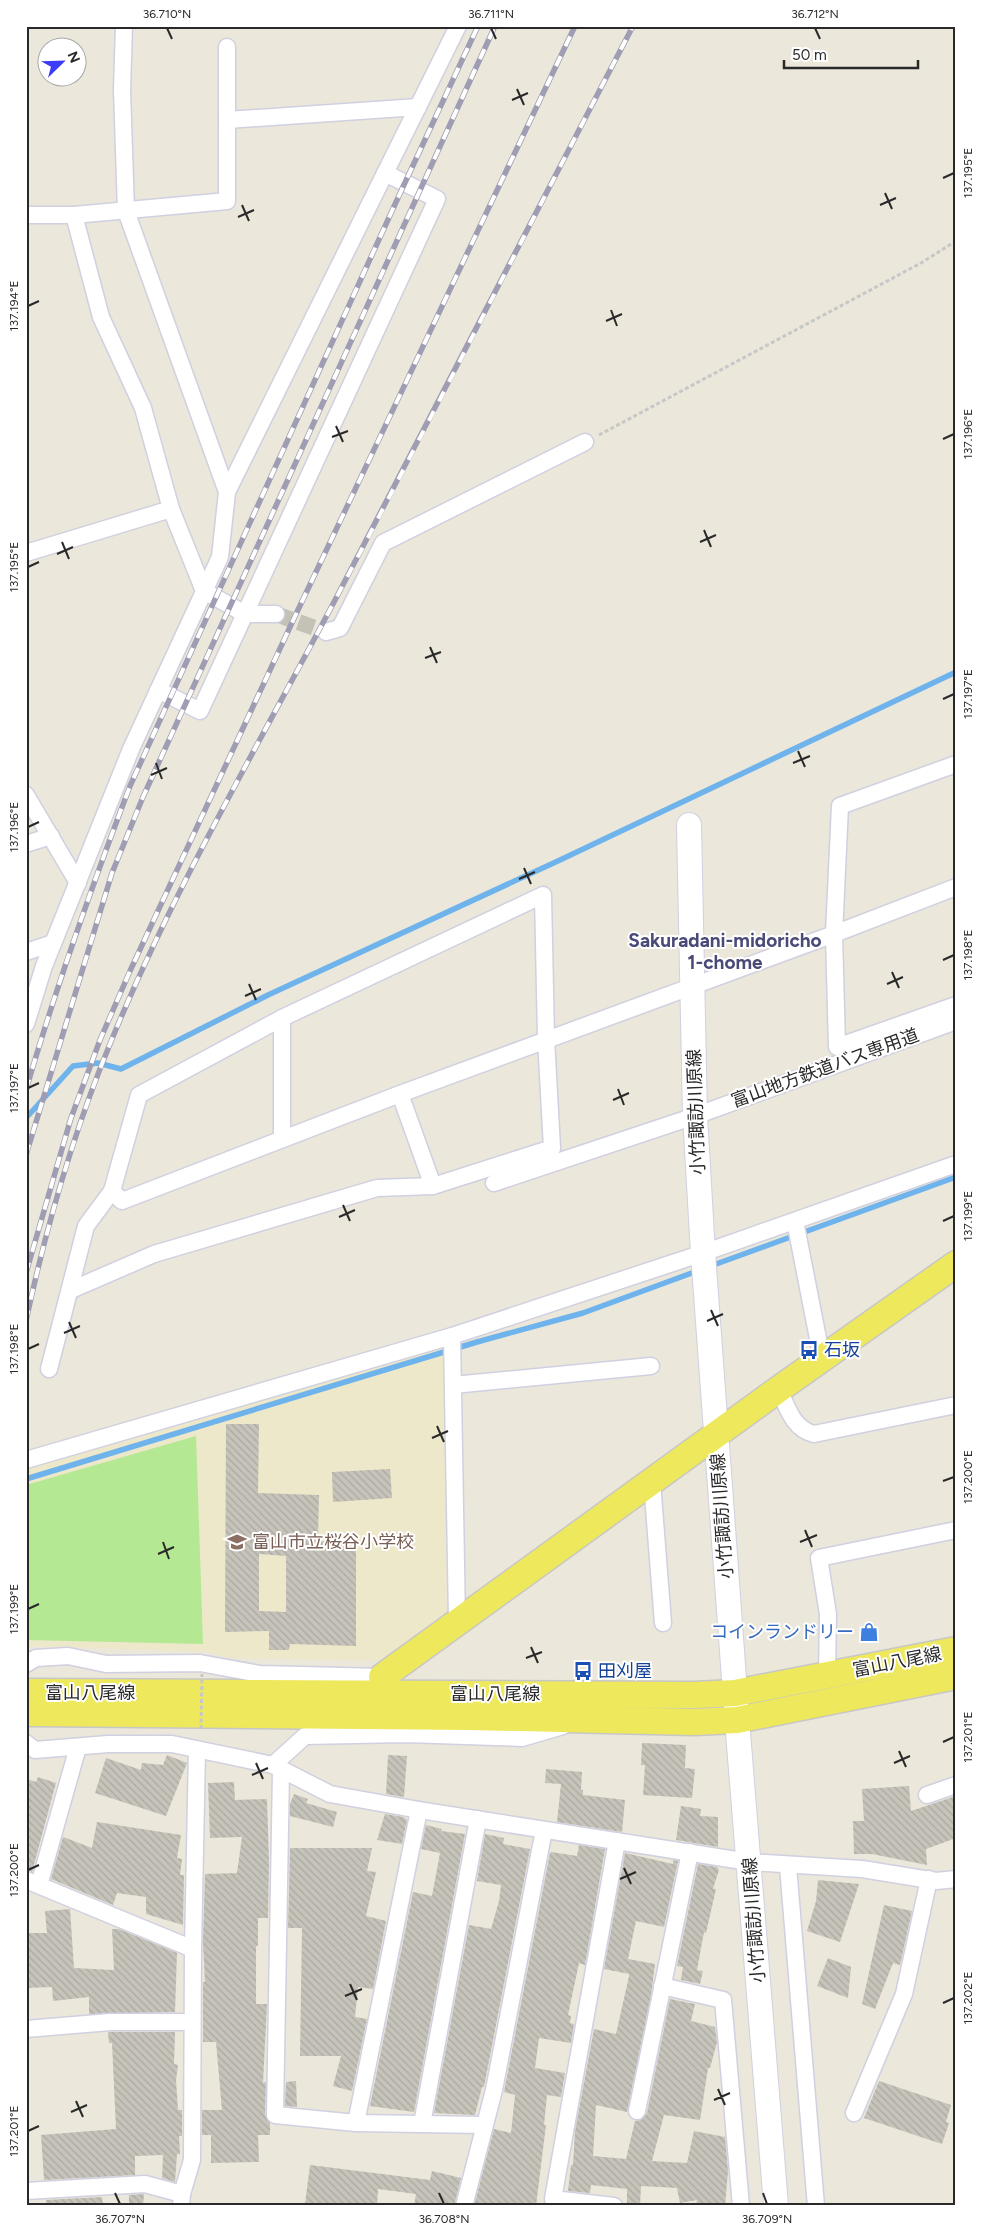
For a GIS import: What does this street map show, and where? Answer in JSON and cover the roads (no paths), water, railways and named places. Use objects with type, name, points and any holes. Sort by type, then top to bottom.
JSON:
[{"type":"main road","name":"小竹諏訪川原線","points":[[689,825],[695,1116],[703,1253],[737,1720],[776,2206]]},
{"type":"main road","points":[[382,1677],[778,1389],[956,1264]]},
{"type":"main road","name":"富山八尾線","points":[[956,1650],[735,1693],[30,1703],[450,1717],[694,1722],[737,1720],[956,1676]]},
{"type":"street","points":[[124,26],[122,90],[126,210],[228,492]]},
{"type":"street","points":[[26,1024],[44,966],[131,749],[220,557],[228,492],[458,26]]},
{"type":"street","points":[[26,215],[74,215],[226,201],[227,47]]},
{"type":"street","points":[[227,120],[418,107]]},
{"type":"street","points":[[158,690],[200,711],[437,199],[385,173]]},
{"type":"street","points":[[74,215],[101,317],[143,408],[171,509],[204,591],[245,614],[276,614]]},
{"type":"street","points":[[326,632],[340,628],[383,543],[585,442]]},
{"type":"street","points":[[26,553],[171,509]]},
{"type":"street","points":[[956,764],[840,806],[834,934],[837,1047],[956,1005]]},
{"type":"street","points":[[26,795],[78,883]]},
{"type":"street","points":[[26,844],[50,836]]},
{"type":"street","points":[[112,1191],[122,1201],[546,1039],[834,934],[956,887]]},
{"type":"street","points":[[49,1369],[71,1290],[86,1226],[112,1191],[139,1095],[282,1018],[543,895],[546,1039],[552,1148],[432,1186],[378,1188],[154,1254],[71,1290]]},
{"type":"street","points":[[26,952],[53,943]]},
{"type":"street","points":[[282,1018],[282,1139]]},
{"type":"street","name":"富山地方鉄道バス専用道","points":[[494,1183],[695,1116],[956,1020]]},
{"type":"street","points":[[400,1094],[432,1186]]},
{"type":"street","points":[[26,1460],[452,1336],[703,1253],[956,1164]]},
{"type":"street","points":[[795,1221],[822,1359]]},
{"type":"street","points":[[452,1336],[457,1621]]},
{"type":"street","points":[[453,1385],[651,1366]]},
{"type":"street","points":[[778,1389],[795,1422],[804,1432],[814,1434],[956,1406]]},
{"type":"street","points":[[653,1480],[663,1623]]},
{"type":"street","points":[[827,1676],[828,1614],[819,1558],[956,1530]]},
{"type":"street","points":[[26,1664],[36,1658],[68,1656],[106,1664],[200,1663],[260,1674],[382,1677]]},
{"type":"street","points":[[484,2125],[356,2123],[275,2115],[277,1768],[306,1736],[406,1734],[522,1738],[583,1720]]},
{"type":"street","points":[[26,1744],[35,1750],[108,1744],[172,1744],[277,1768],[330,1794],[418,1810],[749,1862],[788,1866],[862,1869],[929,1879],[956,1879]]},
{"type":"street","points":[[78,1747],[32,1882],[192,1949]]},
{"type":"street","points":[[26,2191],[145,2184],[182,2200],[192,2160],[192,1949],[197,1750]]},
{"type":"street","points":[[927,1795],[956,1785]]},
{"type":"street","points":[[356,2123],[418,1810]]},
{"type":"street","points":[[422,2124],[478,1820]]},
{"type":"street","points":[[464,2206],[494,2090],[544,1830]]},
{"type":"street","points":[[614,2206],[553,2199],[617,1841]]},
{"type":"street","points":[[637,2111],[690,1852]]},
{"type":"street","points":[[788,1866],[816,2206]]},
{"type":"street","points":[[854,2114],[904,1994],[929,1879]]},
{"type":"street","points":[[662,1986],[723,2000],[741,2206]]},
{"type":"street","points":[[26,2028],[110,2022],[192,2022]]},
{"type":"waterway","points":[[26,1118],[73,1066],[98,1063],[121,1069],[268,995],[560,860],[956,672]]},
{"type":"waterway","points":[[708,1267],[956,1177]]},
{"type":"waterway","points":[[26,1479],[477,1342],[583,1313],[700,1270]]},
{"type":"tunnel","points":[[276,614],[326,632]]},
{"type":"railway","points":[[26,1090],[75,937],[130,786],[478,26]]},
{"type":"railway","points":[[26,1155],[112,873],[143,797],[495,26]]},
{"type":"railway","points":[[26,1273],[71,1118],[100,1040],[130,971],[297,612],[575,26]]},
{"type":"railway","points":[[26,1321],[52,1214],[86,1107],[112,1039],[162,927],[189,872],[372,530],[633,26]]},
{"type":"place","name":"石坂","points":[[809,1350]]},
{"type":"place","name":"富山市立桜谷小学校","points":[[237,1542]]},
{"type":"place","name":"コインランドリー","points":[[869,1632]]},
{"type":"place","name":"田刈屋","points":[[583,1671]]},
{"type":"district","name":"Sakuradani-midoricho 1-chome","points":[[725,951]]}]
